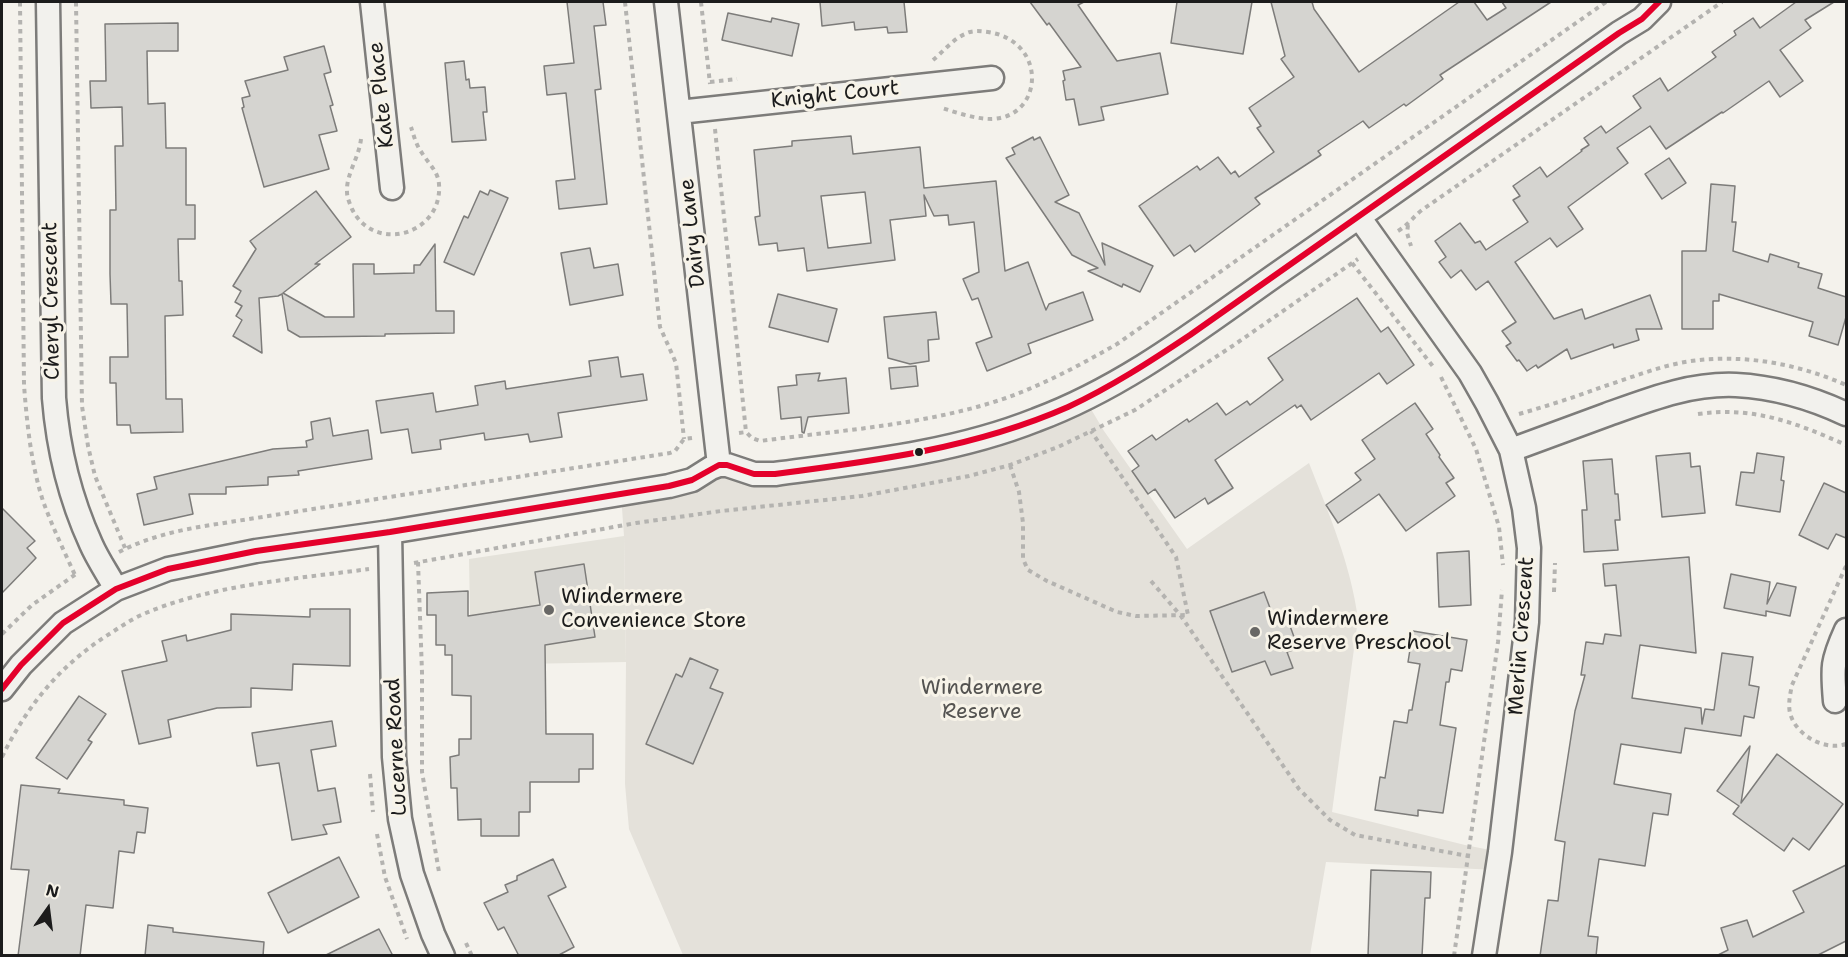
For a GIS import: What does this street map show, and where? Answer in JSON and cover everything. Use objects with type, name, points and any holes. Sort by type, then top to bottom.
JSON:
[{"type":"street","name":"Cheryl Crescent","points":[[48,2],[56,427],[61,456],[79,515],[92,546],[116,589]]},
{"type":"street","name":"Kate Place","points":[[372,2],[392,188]]},
{"type":"street","name":"Dairy Lane","points":[[666,2],[719,465]]},
{"type":"street","points":[[2,689],[27,658],[63,623],[116,589],[168,569],[256,551],[390,532],[683,484],[719,465],[727,465],[754,474],[765,474],[858,462],[951,446],[1039,420],[1133,373],[1642,19],[1659,2]]},
{"type":"street","name":"Knight Court","points":[[679,112],[992,78]]},
{"type":"street","name":"Merlin Crescent","points":[[1359,217],[1470,373],[1511,450],[1524,508],[1528,548],[1528,595],[1516,725],[1484,956]]},
{"type":"street","points":[[1511,450],[1662,395],[1710,386],[1735,385],[1786,392],[1812,399],[1846,414]]},
{"type":"street","name":"Lucerne Road","points":[[390,532],[394,757],[400,819],[412,874],[433,934],[444,956]]},
{"type":"street","points":[[1835,700],[1834,662],[1846,630]]},
{"type":"path","points":[[76,2],[82,406],[95,476],[126,549]]},
{"type":"path","points":[[117,553],[177,531],[675,451],[684,439],[676,363],[660,327],[625,2]]},
{"type":"path","points":[[701,2],[711,93]]},
{"type":"path","points":[[714,123],[746,432],[752,438],[760,441],[888,425],[1007,398],[1053,378],[1125,339],[1606,2]]},
{"type":"path","points":[[1398,231],[1408,225],[1422,210],[1722,2]]},
{"type":"path","points":[[1352,262],[1441,376],[1462,417],[1476,449],[1497,518],[1503,567]]},
{"type":"path","points":[[1690,415],[1723,412],[1761,415],[1797,425],[1846,445]]},
{"type":"path","points":[[1010,465],[1019,492],[1023,523],[1023,559],[1028,570],[1047,581],[1117,612],[1136,616],[1188,615],[1176,557],[1091,431]]},
{"type":"path","points":[[735,433],[746,432]]},
{"type":"path","points":[[684,439],[696,437]]},
{"type":"path","points":[[418,562],[422,672],[422,772],[440,876]]},
{"type":"path","points":[[2,757],[14,731],[33,702],[53,680],[80,654],[137,617],[171,603],[206,594],[370,569]]},
{"type":"path","points":[[2,634],[32,605],[82,570]]},
{"type":"path","points":[[1151,581],[1181,616],[1299,789],[1330,820],[1355,835],[1468,856]]},
{"type":"path","points":[[1454,956],[1498,642],[1502,589]]},
{"type":"path","points":[[462,934],[472,956]]},
{"type":"shaded area","points":[[624,536],[626,662],[471,665],[469,559]]},
{"type":"green space","name":"Windermere Reserve","points":[[1085,399],[1104,431],[1187,549],[1309,463],[1345,559],[1358,619],[1332,812],[1500,852],[1497,870],[1326,862],[1310,955],[683,955],[629,829],[625,784],[626,662],[621,494],[699,476],[858,462]]},
{"type":"building","points":[[567,2],[603,2],[606,25],[594,26],[601,89],[595,90],[607,204],[559,209],[556,181],[575,179],[566,93],[547,95],[544,66],[574,63]]},
{"type":"building","points":[[820,2],[904,2],[907,32],[888,33],[887,27],[855,30],[854,22],[822,26]]},
{"type":"building","points":[[1030,2],[1084,2],[1078,5],[1117,61],[1160,53],[1168,94],[1101,107],[1104,120],[1079,125],[1074,99],[1066,100],[1063,71],[1081,67],[1049,23],[1047,25]]},
{"type":"building","points":[[1177,2],[1252,2],[1243,54],[1171,43]]},
{"type":"building","points":[[1271,2],[1312,2],[1314,9],[1359,72],[1459,2],[1474,2],[1487,20],[1506,8],[1502,2],[1551,2],[1440,75],[1443,79],[1406,106],[1404,104],[1369,128],[1363,121],[1318,151],[1321,155],[1255,198],[1260,204],[1195,252],[1190,245],[1174,256],[1139,206],[1197,166],[1200,170],[1218,157],[1231,174],[1235,171],[1239,177],[1274,152],[1257,128],[1261,126],[1249,108],[1294,77],[1281,59],[1285,56]]},
{"type":"building","points":[[1796,2],[1834,2],[1805,20],[1811,28],[1780,50],[1803,81],[1780,97],[1769,81],[1666,149],[1650,126],[1617,148],[1628,163],[1568,207],[1583,229],[1557,247],[1550,238],[1515,262],[1554,319],[1582,309],[1585,319],[1650,295],[1662,329],[1636,329],[1639,340],[1614,348],[1613,344],[1571,359],[1567,349],[1538,368],[1536,365],[1527,371],[1506,346],[1511,343],[1502,331],[1516,322],[1488,281],[1476,290],[1461,270],[1451,278],[1439,262],[1446,257],[1435,241],[1460,223],[1475,243],[1480,241],[1486,250],[1528,222],[1513,200],[1520,196],[1513,186],[1540,167],[1547,177],[1589,145],[1584,138],[1601,126],[1606,133],[1641,108],[1633,96],[1660,78],[1668,91],[1716,57],[1712,52],[1736,35],[1734,31],[1753,18],[1760,28]]},
{"type":"building","points":[[728,13],[771,22],[772,18],[799,24],[792,56],[722,40]]},
{"type":"building","points":[[178,23],[178,51],[147,51],[148,104],[165,103],[166,148],[186,148],[186,205],[195,205],[195,239],[178,239],[183,315],[165,316],[166,399],[182,399],[183,432],[131,433],[130,425],[117,425],[116,383],[110,383],[110,357],[128,357],[127,304],[111,304],[110,274],[110,210],[116,210],[115,146],[123,146],[122,107],[91,108],[90,81],[106,81],[105,24]]},
{"type":"building","points":[[324,46],[331,72],[324,74],[333,105],[330,106],[337,131],[319,135],[329,169],[264,187],[242,108],[244,107],[242,98],[250,96],[245,81],[288,70],[284,57]]},
{"type":"building","points":[[464,61],[466,80],[469,79],[470,88],[485,87],[487,112],[483,112],[486,140],[452,142],[445,63]]},
{"type":"building","points":[[851,136],[853,154],[920,147],[924,188],[996,181],[1005,271],[1028,262],[1046,310],[1049,304],[1083,292],[1093,320],[1028,344],[1031,353],[987,371],[976,343],[992,337],[978,298],[972,300],[963,279],[979,272],[974,222],[949,225],[948,215],[934,216],[924,195],[926,216],[890,220],[895,260],[807,271],[804,248],[778,251],[777,243],[759,245],[755,217],[760,216],[754,150],[792,146],[792,141]],"holes":[[[865,192],[871,243],[828,248],[821,196]]]},
{"type":"building","points":[[1033,137],[1034,140],[1040,137],[1069,195],[1055,202],[1079,213],[1105,265],[1102,243],[1153,266],[1140,292],[1123,284],[1122,287],[1088,271],[1098,268],[1072,255],[1006,158],[1015,154],[1012,148]]},
{"type":"building","points":[[1669,158],[1686,183],[1662,199],[1645,174]]},
{"type":"building","points":[[1711,184],[1735,186],[1732,222],[1736,222],[1733,251],[1768,262],[1770,254],[1799,263],[1798,267],[1822,274],[1818,288],[1846,297],[1846,317],[1838,345],[1809,336],[1813,322],[1719,294],[1719,301],[1713,301],[1713,329],[1682,329],[1682,251],[1706,251]]},
{"type":"building","points":[[490,190],[508,198],[474,275],[444,262],[464,216],[468,218],[480,191],[488,195]]},
{"type":"building","points":[[316,191],[351,237],[315,264],[320,264],[283,293],[325,317],[354,317],[353,264],[374,264],[374,274],[414,273],[414,265],[420,265],[435,244],[436,311],[454,311],[454,333],[300,337],[288,330],[282,294],[259,298],[262,353],[233,336],[242,320],[236,316],[242,306],[235,302],[241,291],[233,286],[256,249],[250,241]]},
{"type":"building","points":[[590,248],[594,268],[618,264],[623,295],[570,305],[561,253]]},
{"type":"building","points":[[778,294],[837,309],[828,342],[769,327]]},
{"type":"building","points":[[1357,298],[1381,332],[1388,327],[1414,365],[1387,384],[1379,373],[1311,420],[1301,405],[1297,408],[1295,405],[1215,460],[1233,488],[1208,504],[1205,498],[1175,518],[1155,489],[1148,494],[1132,471],[1139,466],[1128,451],[1152,435],[1156,440],[1187,419],[1189,422],[1217,403],[1226,415],[1247,401],[1250,405],[1283,380],[1268,358]]},
{"type":"building","points":[[936,312],[939,339],[928,340],[929,361],[910,364],[888,358],[884,317]]},
{"type":"building","points":[[618,357],[621,377],[643,374],[647,400],[558,413],[562,437],[530,442],[528,434],[485,440],[484,433],[440,440],[441,449],[412,453],[408,429],[381,433],[376,401],[433,393],[436,412],[478,405],[475,386],[505,381],[506,389],[591,376],[589,361]]},
{"type":"building","points":[[916,366],[918,386],[891,389],[889,368]]},
{"type":"building","points":[[820,373],[818,381],[846,378],[849,413],[808,417],[804,433],[801,417],[781,419],[778,387],[797,385],[796,375]]},
{"type":"building","points":[[1415,403],[1433,429],[1426,434],[1454,478],[1446,483],[1455,496],[1406,531],[1379,494],[1338,523],[1326,505],[1361,480],[1355,473],[1375,459],[1362,440]]},
{"type":"building","points":[[330,418],[333,436],[368,430],[372,459],[298,471],[299,475],[268,477],[268,485],[226,487],[226,494],[189,494],[193,514],[144,525],[137,494],[157,489],[154,477],[273,449],[307,447],[306,441],[313,439],[311,422]]},
{"type":"building","points":[[1690,453],[1691,467],[1700,466],[1705,513],[1662,517],[1656,456]]},
{"type":"building","points":[[1757,453],[1784,457],[1780,512],[1736,505],[1741,472],[1754,473]]},
{"type":"building","points":[[1612,459],[1620,520],[1615,520],[1618,550],[1584,552],[1582,510],[1587,510],[1583,461]]},
{"type":"building","points":[[1824,483],[1846,493],[1846,538],[1836,534],[1828,549],[1799,535]]},
{"type":"building","points":[[2,508],[35,541],[27,548],[36,558],[2,593]]},
{"type":"building","points":[[1469,551],[1471,605],[1439,607],[1437,553]]},
{"type":"building","points":[[1689,557],[1696,653],[1640,645],[1632,698],[1701,708],[1702,724],[1705,709],[1714,710],[1722,653],[1753,657],[1749,685],[1759,687],[1754,718],[1744,716],[1741,736],[1685,728],[1681,753],[1621,744],[1614,784],[1671,794],[1668,815],[1653,813],[1645,866],[1599,859],[1588,936],[1598,937],[1596,956],[1540,956],[1548,900],[1558,901],[1565,842],[1555,840],[1575,711],[1585,675],[1581,675],[1586,642],[1603,644],[1605,634],[1621,636],[1616,585],[1605,586],[1603,564]]},
{"type":"building","points":[[584,564],[595,637],[545,645],[546,734],[593,734],[593,769],[579,769],[579,782],[530,782],[530,812],[519,812],[519,836],[481,836],[481,819],[458,820],[457,788],[451,788],[450,757],[459,755],[459,739],[471,739],[471,696],[452,695],[452,655],[445,655],[445,645],[436,645],[436,615],[427,615],[427,593],[468,591],[468,616],[540,605],[535,572]]},
{"type":"building","points":[[1731,574],[1770,582],[1767,604],[1777,583],[1796,587],[1790,616],[1766,611],[1766,616],[1724,608]]},
{"type":"building","name":"Windermere Reserve Preschool","points":[[1264,592],[1273,616],[1285,612],[1298,648],[1287,652],[1293,668],[1271,675],[1265,661],[1232,672],[1210,611]]},
{"type":"building","points":[[310,609],[350,609],[350,666],[293,664],[292,690],[251,688],[251,707],[217,708],[168,720],[171,737],[139,744],[122,671],[167,661],[162,641],[186,635],[187,641],[231,630],[231,614],[310,617]]},
{"type":"building","points":[[1413,631],[1467,640],[1462,671],[1451,669],[1449,682],[1446,682],[1440,725],[1456,728],[1443,813],[1418,810],[1418,816],[1375,810],[1380,777],[1385,778],[1394,721],[1407,723],[1409,710],[1412,710],[1420,664],[1408,662]]},
{"type":"building","points":[[690,658],[718,670],[710,688],[723,693],[693,764],[646,744],[676,674],[682,677]]},
{"type":"building","points":[[79,696],[106,714],[88,740],[92,742],[67,779],[36,758]]},
{"type":"building","points":[[332,721],[336,746],[311,750],[318,791],[335,788],[341,822],[323,825],[327,834],[292,840],[279,763],[257,766],[252,733]]},
{"type":"building","points":[[1750,746],[1741,803],[1777,754],[1843,804],[1809,850],[1793,838],[1784,851],[1733,814],[1739,806],[1717,791]]},
{"type":"building","points":[[21,785],[60,789],[58,793],[124,800],[124,805],[148,808],[145,833],[137,832],[134,853],[119,851],[113,908],[86,905],[80,956],[18,956],[29,870],[11,869]]},
{"type":"building","points":[[339,857],[359,897],[288,933],[268,893]]},
{"type":"building","points":[[553,859],[566,887],[548,896],[574,947],[557,956],[519,956],[504,927],[498,930],[484,903],[508,892],[505,885],[517,880],[517,876]]},
{"type":"building","points":[[1846,865],[1846,941],[1816,956],[1716,956],[1728,950],[1721,928],[1747,920],[1753,937],[1804,912],[1793,891]]},
{"type":"building","points":[[1371,870],[1431,872],[1430,898],[1425,898],[1422,956],[1368,956]]},
{"type":"building","points":[[148,925],[173,928],[173,932],[264,942],[263,956],[145,956]]},
{"type":"building","points":[[379,929],[393,956],[324,956]]},
{"type":"transit line","points":[[2,689],[21,665],[63,623],[116,589],[168,569],[256,551],[390,532],[669,486],[692,480],[719,465],[727,465],[754,474],[775,474],[887,458],[997,433],[1068,407],[1146,364],[1190,335],[1642,19],[1659,2]]},
{"type":"place","name":"Windermere Convenience Store","points":[[549,610]]},
{"type":"place","name":"Windermere Reserve Preschool","points":[[1255,632]]}]
